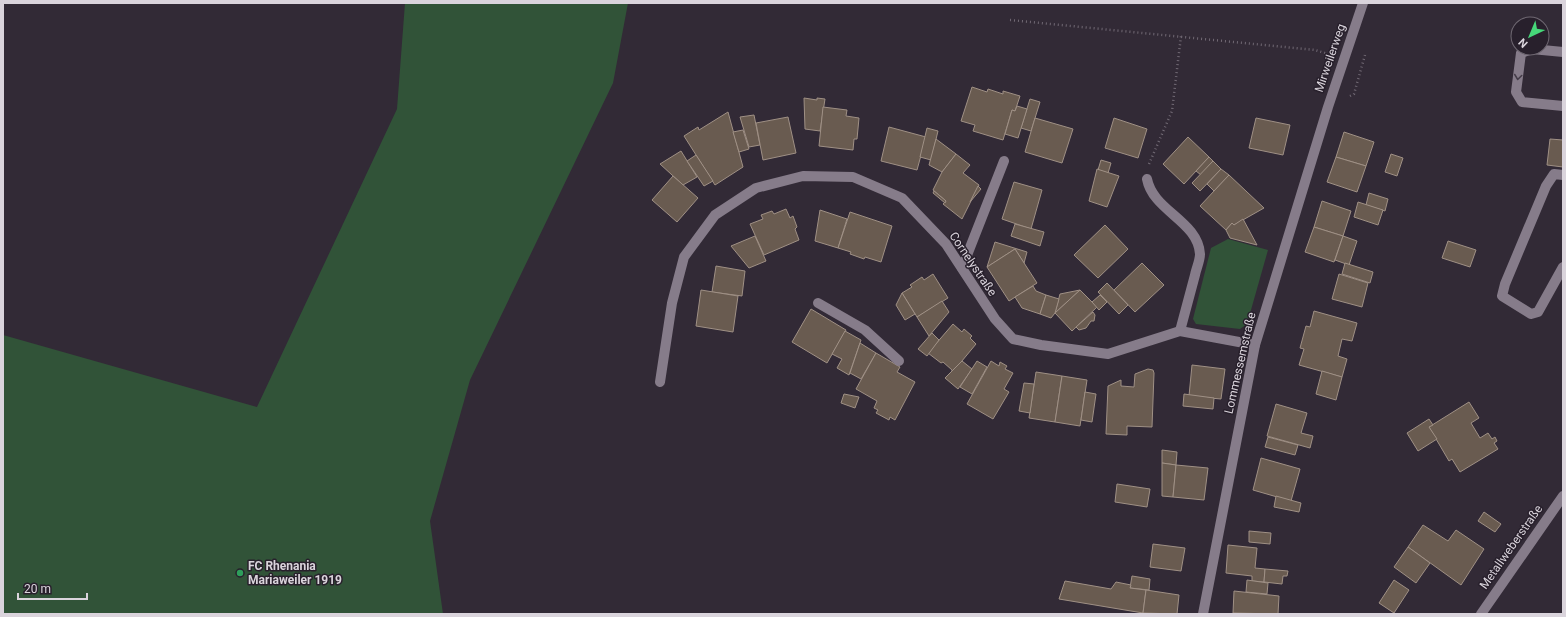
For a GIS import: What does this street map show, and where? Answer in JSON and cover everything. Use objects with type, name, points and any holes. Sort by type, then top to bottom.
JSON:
[{"type":"street","name":"Mirweilerweg","points":[[1323,122],[1363,3]]},
{"type":"street","points":[[1563,52],[1532,49],[1521,53],[1516,92],[1522,102],[1563,106]]},
{"type":"street","name":"Lommessemstraße","points":[[1203,614],[1255,346],[1323,122]]},
{"type":"street","points":[[962,268],[1004,161]]},
{"type":"street","points":[[1563,175],[1554,174],[1546,186],[1505,284],[1502,296],[1531,314],[1538,312],[1563,267]]},
{"type":"street","name":"Cornelystraße","points":[[660,382],[672,302],[684,257],[715,215],[756,188],[803,176],[853,177],[902,198],[946,244],[994,319],[1013,339],[1041,346],[1108,354],[1180,332],[1255,346]]},
{"type":"street","points":[[1147,179],[1149,189],[1161,204],[1191,232],[1198,242],[1200,256],[1180,332]]},
{"type":"street","points":[[818,303],[865,330],[899,361]]},
{"type":"street","name":"Metallweberstraße","points":[[1481,614],[1563,496]]},
{"type":"path","points":[[1010,20],[1315,50],[1344,58]]},
{"type":"path","points":[[1147,179],[1145,171],[1172,111],[1181,36]]},
{"type":"green space","points":[[405,3],[628,3],[613,83],[470,380],[430,521],[443,614],[3,614],[3,335],[257,407],[397,109]]},
{"type":"green space","points":[[1228,239],[1268,250],[1247,324],[1240,329],[1196,324],[1193,319],[1211,248]]},
{"type":"building","points":[[972,87],[987,92],[988,89],[1003,94],[1003,91],[1020,96],[1015,111],[1012,110],[1003,140],[973,131],[975,125],[961,121]]},
{"type":"building","points":[[804,98],[817,100],[817,98],[825,99],[820,131],[805,129]]},
{"type":"building","points":[[1030,99],[1040,102],[1031,131],[1021,128]]},
{"type":"building","points":[[1017,106],[1027,109],[1018,138],[1005,134],[1012,110],[1015,111]]},
{"type":"building","points":[[823,107],[847,110],[846,116],[859,118],[857,139],[854,139],[853,150],[819,146]]},
{"type":"building","points":[[728,112],[743,167],[715,185],[684,136],[698,127],[699,130]]},
{"type":"building","points":[[754,115],[760,145],[749,147],[740,117]]},
{"type":"building","points":[[788,117],[796,153],[763,160],[756,123]]},
{"type":"building","points":[[1035,118],[1073,129],[1062,163],[1025,152]]},
{"type":"building","points":[[1114,118],[1147,129],[1138,158],[1105,148]]},
{"type":"building","points":[[1256,118],[1290,125],[1283,155],[1249,148]]},
{"type":"building","points":[[889,127],[926,137],[917,170],[881,161]]},
{"type":"building","points":[[927,128],[938,131],[931,160],[920,157]]},
{"type":"building","points":[[743,130],[749,149],[739,152],[733,132]]},
{"type":"building","points":[[1344,132],[1374,142],[1366,166],[1336,157]]},
{"type":"building","points":[[1188,137],[1209,157],[1184,184],[1163,164]]},
{"type":"building","points":[[936,139],[956,154],[942,172],[929,165]]},
{"type":"building","points":[[1550,139],[1563,140],[1563,167],[1547,165]]},
{"type":"building","points":[[681,151],[697,177],[683,185],[660,164]]},
{"type":"building","points":[[956,154],[970,165],[963,173],[979,185],[962,219],[943,204],[946,201],[933,190],[942,172]]},
{"type":"building","points":[[1391,154],[1403,158],[1397,176],[1385,172]]},
{"type":"building","points":[[696,155],[713,181],[704,186],[687,161]]},
{"type":"building","points":[[1209,157],[1213,161],[1201,175],[1196,171]]},
{"type":"building","points":[[1336,157],[1366,166],[1357,192],[1327,182]]},
{"type":"building","points":[[1101,160],[1111,163],[1108,173],[1098,170]]},
{"type":"building","points":[[1213,161],[1221,169],[1200,191],[1192,183]]},
{"type":"building","points":[[1097,169],[1119,176],[1107,207],[1089,201]]},
{"type":"building","points":[[1221,169],[1229,175],[1214,191],[1207,184]]},
{"type":"building","points":[[1229,175],[1264,208],[1234,225],[1232,223],[1226,230],[1200,206]]},
{"type":"building","points":[[673,176],[698,198],[677,222],[652,200]]},
{"type":"building","points":[[1014,182],[1042,190],[1031,229],[1002,219]]},
{"type":"building","points":[[978,186],[981,189],[970,202]]},
{"type":"building","points":[[934,191],[946,201],[945,203],[933,193]]},
{"type":"building","points":[[1369,193],[1388,199],[1385,211],[1366,205]]},
{"type":"building","points":[[1322,201],[1351,211],[1343,236],[1314,227]]},
{"type":"building","points":[[1358,202],[1383,210],[1378,225],[1354,217]]},
{"type":"building","points":[[786,209],[790,218],[793,216],[797,227],[795,229],[799,240],[764,255],[750,224],[763,219],[761,215],[772,211],[774,214]]},
{"type":"building","points":[[820,210],[847,219],[838,248],[815,241]]},
{"type":"building","points":[[850,212],[892,226],[881,262],[865,257],[864,259],[850,254],[851,252],[838,248]]},
{"type":"building","points":[[1243,219],[1257,245],[1230,238],[1226,230],[1232,223],[1234,225]]},
{"type":"building","points":[[1015,224],[1044,232],[1040,246],[1011,236]]},
{"type":"building","points":[[1105,225],[1128,249],[1098,278],[1074,255]]},
{"type":"building","points":[[1314,227],[1343,236],[1334,262],[1305,252]]},
{"type":"building","points":[[755,236],[766,261],[749,268],[731,246]]},
{"type":"building","points":[[1343,236],[1357,241],[1349,265],[1335,260]]},
{"type":"building","points":[[1448,241],[1476,250],[1470,267],[1442,258]]},
{"type":"building","points":[[995,242],[1027,252],[1024,263],[1015,249],[987,267]]},
{"type":"building","points":[[1015,249],[1037,283],[1009,301],[987,267]]},
{"type":"building","points":[[1142,263],[1164,285],[1135,312],[1114,290]]},
{"type":"building","points":[[1345,263],[1373,272],[1370,283],[1342,274]]},
{"type":"building","points":[[716,266],[745,271],[742,296],[712,292]]},
{"type":"building","points":[[933,274],[948,298],[917,317],[902,293],[912,287],[910,285],[922,277],[924,280]]},
{"type":"building","points":[[1339,274],[1368,283],[1362,307],[1332,299]]},
{"type":"building","points":[[1107,283],[1128,305],[1119,314],[1098,292]]},
{"type":"building","points":[[1033,286],[1036,291],[1046,295],[1040,314],[1022,308],[1015,297]]},
{"type":"building","points":[[701,290],[738,296],[733,332],[696,326]]},
{"type":"building","points":[[1080,290],[1055,313],[1060,294]]},
{"type":"building","points":[[1080,290],[1097,307],[1072,331],[1055,313]]},
{"type":"building","points":[[902,293],[915,314],[905,320],[896,305]]},
{"type":"building","points":[[1046,295],[1059,299],[1055,313],[1051,318],[1040,314]]},
{"type":"building","points":[[1100,295],[1107,302],[1099,310],[1092,302]]},
{"type":"building","points":[[942,301],[949,312],[929,336],[917,317]]},
{"type":"building","points":[[811,309],[846,330],[827,363],[792,342]]},
{"type":"building","points":[[1314,311],[1357,323],[1352,341],[1342,339],[1338,356],[1347,359],[1342,377],[1299,365],[1304,349],[1300,348],[1306,326],[1310,327]]},
{"type":"building","points":[[1093,312],[1095,315],[1094,321],[1091,321],[1086,328],[1079,330],[1076,327]]},
{"type":"building","points":[[953,324],[962,332],[964,329],[972,336],[970,338],[976,344],[952,373],[952,370],[943,362],[941,363],[928,353]]},
{"type":"building","points":[[845,331],[861,340],[849,375],[837,368],[842,359],[832,354]]},
{"type":"building","points":[[932,333],[939,340],[927,356],[918,349]]},
{"type":"building","points":[[860,343],[876,353],[861,379],[850,373]]},
{"type":"building","points":[[876,353],[900,367],[897,372],[915,382],[895,420],[890,417],[889,420],[876,413],[878,410],[874,408],[877,401],[856,389]]},
{"type":"building","points":[[962,361],[972,369],[958,389],[945,378]]},
{"type":"building","points":[[977,361],[987,367],[972,394],[960,387]]},
{"type":"building","points":[[991,361],[999,366],[1000,362],[1007,366],[1005,369],[1013,373],[1004,389],[1009,392],[993,419],[967,404]]},
{"type":"building","points":[[1192,365],[1225,369],[1221,399],[1189,396]]},
{"type":"building","points":[[1148,369],[1153,370],[1154,373],[1152,427],[1127,426],[1127,435],[1106,434],[1108,386],[1121,380],[1121,386],[1134,387],[1135,374]]},
{"type":"building","points":[[1322,371],[1342,377],[1336,400],[1316,394]]},
{"type":"building","points":[[1036,372],[1062,376],[1055,422],[1029,418]]},
{"type":"building","points":[[1062,376],[1087,380],[1080,426],[1055,422]]},
{"type":"building","points":[[1024,383],[1034,384],[1030,413],[1019,411]]},
{"type":"building","points":[[1085,392],[1096,394],[1092,422],[1081,420]]},
{"type":"building","points":[[844,394],[859,397],[855,408],[841,403]]},
{"type":"building","points":[[1184,394],[1214,398],[1213,409],[1183,406]]},
{"type":"building","points":[[1469,402],[1479,418],[1471,423],[1480,438],[1488,433],[1492,439],[1495,437],[1497,441],[1494,443],[1498,449],[1460,472],[1452,459],[1449,461],[1429,427]]},
{"type":"building","points":[[1276,404],[1307,413],[1301,433],[1313,436],[1310,448],[1267,436]]},
{"type":"building","points":[[1429,419],[1433,425],[1429,427],[1437,439],[1418,451],[1407,433]]},
{"type":"building","points":[[1268,437],[1298,445],[1295,455],[1265,447]]},
{"type":"building","points":[[1162,450],[1177,452],[1176,465],[1162,463]]},
{"type":"building","points":[[1261,458],[1300,469],[1291,501],[1253,490]]},
{"type":"building","points":[[1162,463],[1176,465],[1173,497],[1162,496]]},
{"type":"building","points":[[1176,465],[1208,468],[1204,500],[1173,497]]},
{"type":"building","points":[[1117,484],[1150,489],[1147,507],[1115,502]]},
{"type":"building","points":[[1276,496],[1301,503],[1299,512],[1274,507]]},
{"type":"building","points":[[1484,512],[1501,524],[1495,532],[1478,521]]},
{"type":"building","points":[[1423,525],[1448,541],[1456,530],[1484,549],[1461,585],[1408,547]]},
{"type":"building","points":[[1249,531],[1271,533],[1270,544],[1249,542]]},
{"type":"building","points":[[1153,544],[1185,548],[1181,571],[1150,567]]},
{"type":"building","points":[[1228,545],[1257,548],[1255,568],[1265,569],[1264,582],[1252,581],[1252,576],[1226,573]]},
{"type":"building","points":[[1408,547],[1430,563],[1416,583],[1394,567]]},
{"type":"building","points":[[1265,569],[1288,571],[1287,576],[1283,576],[1282,584],[1264,582]]},
{"type":"building","points":[[1132,576],[1150,579],[1149,590],[1130,588]]},
{"type":"building","points":[[1247,580],[1268,583],[1267,594],[1246,592]]},
{"type":"building","points":[[1394,580],[1409,590],[1394,613],[1379,603]]},
{"type":"building","points":[[1065,581],[1111,589],[1116,582],[1131,585],[1130,588],[1146,590],[1143,613],[1059,599]]},
{"type":"building","points":[[1146,590],[1179,595],[1177,614],[1143,613]]},
{"type":"building","points":[[1234,591],[1279,596],[1278,614],[1233,613]]},
{"type":"place","name":"FC Rhenania Mariaweiler 1919","points":[[240,573]]}]
